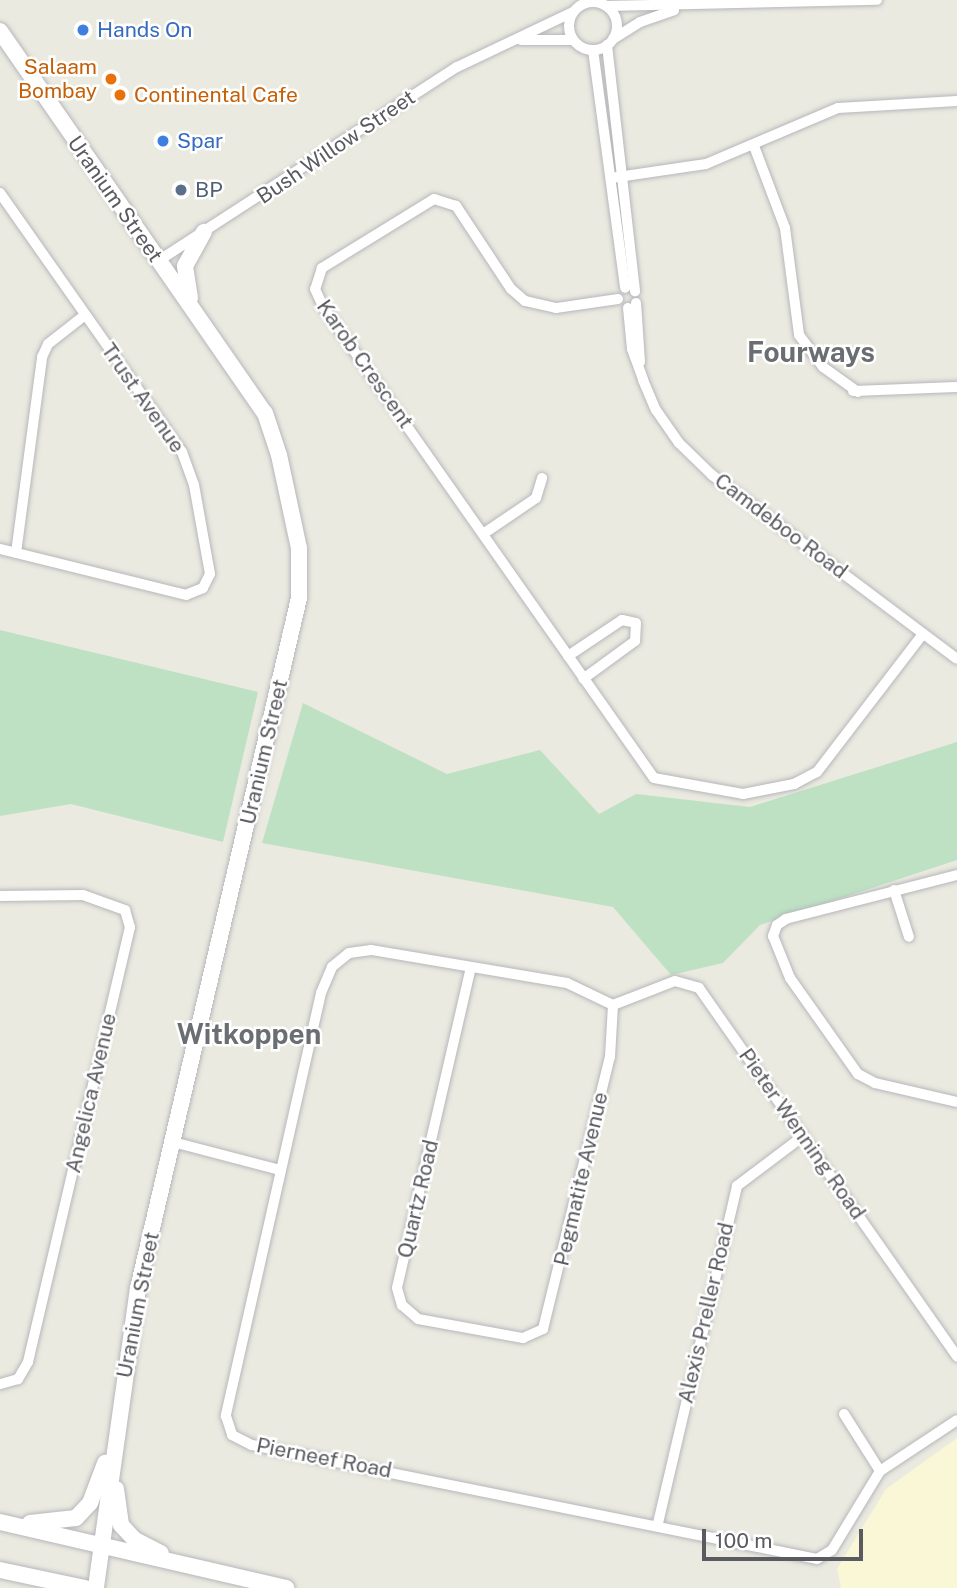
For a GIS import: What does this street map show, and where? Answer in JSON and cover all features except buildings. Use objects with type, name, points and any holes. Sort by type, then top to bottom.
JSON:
[{"type":"street","points":[[593,50],[573,40],[568,26],[577,6],[601,3],[683,7],[877,0]]},
{"type":"street","points":[[601,3],[617,26],[609,43],[615,177]]},
{"type":"street","name":"Bush Willow Street","points":[[158,261],[457,67],[518,40],[577,6]]},
{"type":"street","points":[[593,50],[609,43],[640,22],[683,7]]},
{"type":"street","name":"Uranium Street","points":[[0,31],[257,401],[273,433],[296,535],[300,587],[138,1288],[96,1588]]},
{"type":"street","name":"Bush Willow Street","points":[[518,40],[573,40]]},
{"type":"street","points":[[593,50],[615,177],[630,289],[618,299],[632,305]]},
{"type":"street","points":[[615,177],[706,164],[754,146],[838,108],[957,101]]},
{"type":"street","points":[[754,146],[785,228],[799,335],[823,367],[858,392],[957,387]]},
{"type":"street","name":"Trust Avenue","points":[[0,193],[182,452],[194,485],[209,562],[208,582],[196,593],[186,595],[0,549]]},
{"type":"street","name":"Karob Crescent","points":[[618,299],[556,308],[525,301],[511,289],[456,206],[434,199],[420,204],[318,274],[315,289],[324,308],[654,778],[707,790],[752,793],[794,784],[817,772],[923,634]]},
{"type":"street","points":[[193,307],[185,266],[204,232]]},
{"type":"street","name":"Camdeboo Road","points":[[630,289],[639,365],[665,425],[712,475],[957,659]]},
{"type":"street","points":[[16,553],[42,357],[48,344],[85,315]]},
{"type":"street","points":[[483,534],[536,498],[542,478]]},
{"type":"street","points":[[568,656],[622,620],[636,623],[635,641],[583,679]]},
{"type":"street","points":[[957,875],[786,919],[774,930],[775,945],[790,978],[858,1074],[875,1083],[957,1102]]},
{"type":"street","points":[[894,890],[909,937]]},
{"type":"street","name":"Angelica Avenue","points":[[0,896],[83,895],[125,910],[130,927],[28,1362],[18,1379],[0,1384]]},
{"type":"street","name":"Pierneef Road","points":[[613,1005],[579,986],[371,950],[349,953],[332,967],[280,1170],[226,1416],[232,1435],[252,1445],[658,1523],[817,1559],[832,1550],[880,1471],[957,1420]]},
{"type":"street","name":"Quartz Road","points":[[471,967],[398,1296],[402,1306],[418,1319],[523,1338]]},
{"type":"street","name":"Pieter Wenning Road","points":[[613,1005],[675,981],[699,988],[957,1357]]},
{"type":"street","name":"Pegmatite Avenue","points":[[523,1338],[541,1332],[549,1316],[610,1057],[613,1005]]},
{"type":"street","name":"Alexis Preller Road","points":[[658,1523],[737,1186],[803,1136]]},
{"type":"street","points":[[173,1142],[280,1170]]},
{"type":"street","points":[[844,1414],[880,1471]]},
{"type":"street","points":[[0,1521],[39,1524],[76,1518],[97,1488],[119,1420]]},
{"type":"street","points":[[116,1441],[121,1525],[135,1540],[188,1564]]},
{"type":"street","points":[[0,1521],[102,1548],[188,1564],[286,1588]]},
{"type":"street","points":[[0,1571],[44,1588]]},
{"type":"street","points":[[0,1571],[85,1588]]},
{"type":"shaded area","points":[[957,1438],[957,1588],[841,1588],[837,1569],[886,1489]]},
{"type":"green space","points":[[0,630],[258,692],[223,842],[71,804],[0,816]]},
{"type":"green space","points":[[303,703],[447,774],[540,750],[599,814],[636,794],[750,807],[957,742],[957,860],[760,925],[723,963],[671,975],[613,907],[262,843]]},
{"type":"place","name":"Hands On","points":[[83,30]]},
{"type":"place","name":"Salaam Bombay","points":[[111,79]]},
{"type":"place","name":"Continental Cafe","points":[[120,95]]},
{"type":"place","name":"Spar","points":[[163,141]]},
{"type":"place","name":"BP","points":[[181,190]]},
{"type":"district","name":"Fourways","points":[[811,352]]},
{"type":"district","name":"Witkoppen","points":[[249,1034]]}]
